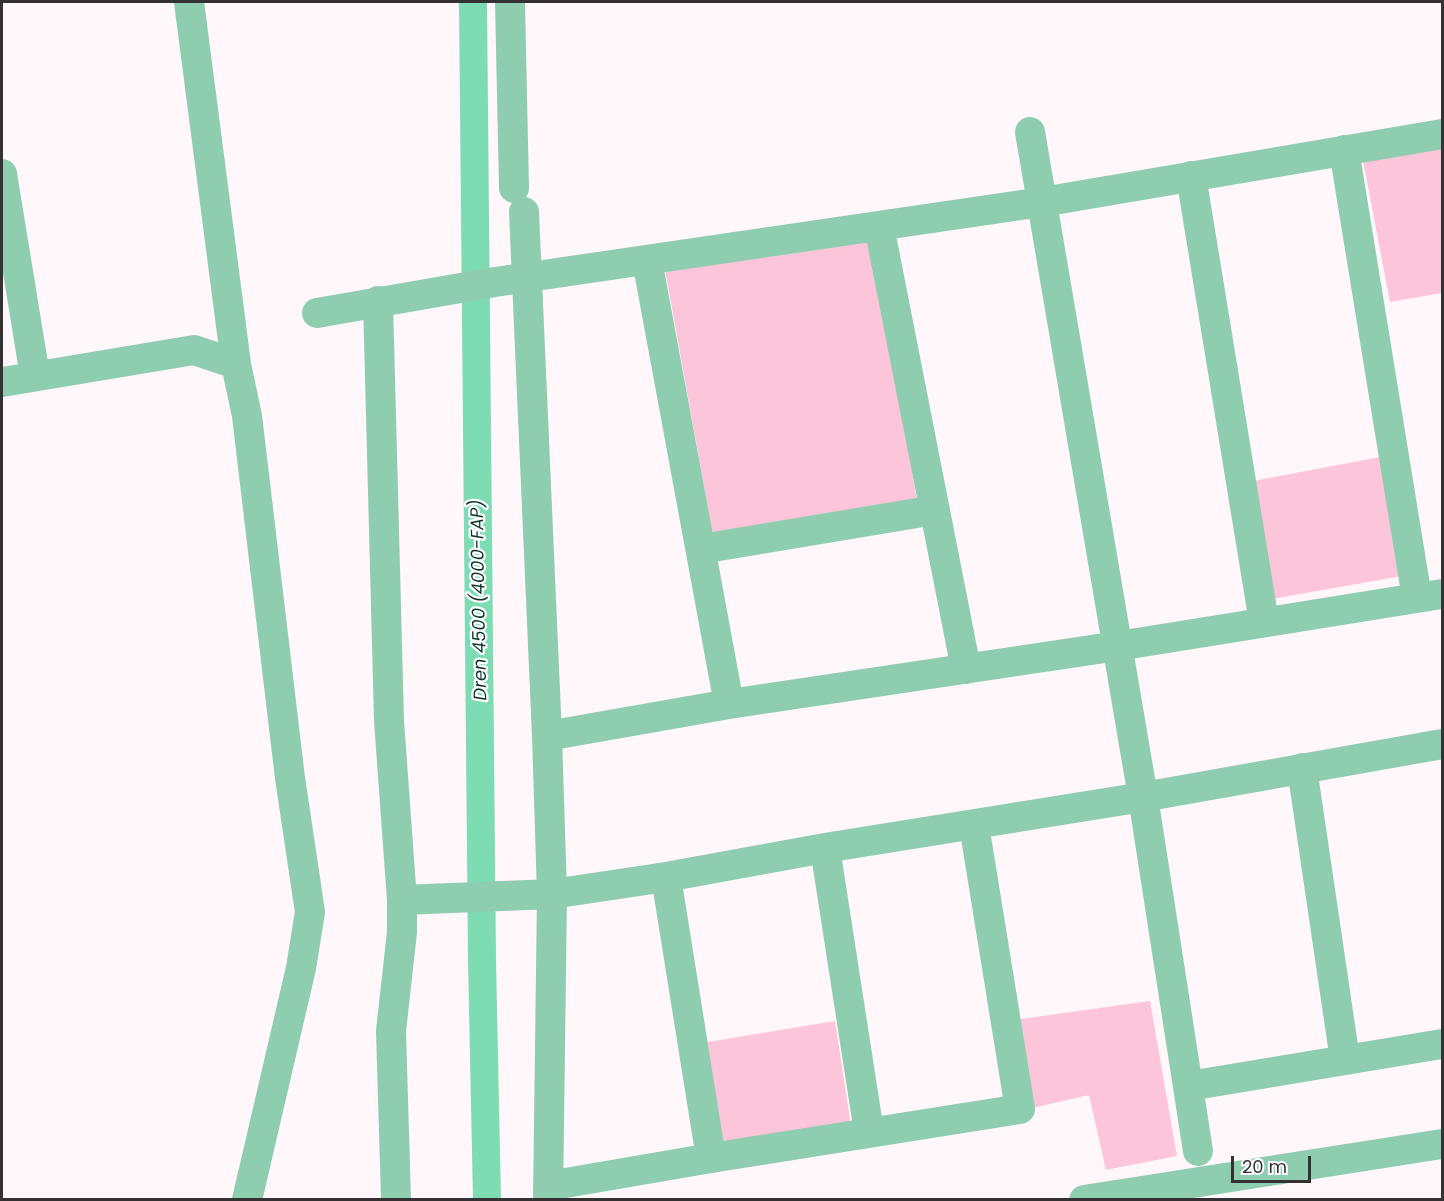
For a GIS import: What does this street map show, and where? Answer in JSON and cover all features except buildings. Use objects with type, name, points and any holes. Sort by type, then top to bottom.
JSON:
[{"type":"street","points":[[189,2],[236,364],[247,416],[290,778],[310,912],[301,968],[247,1200]]},
{"type":"street","points":[[510,2],[519,200],[527,277],[547,736],[552,894],[548,1193],[711,1158],[1020,1109],[974,825]]},
{"type":"street","points":[[1030,132],[1143,797],[1198,1150]]},
{"type":"street","points":[[317,313],[527,277],[1042,202],[1443,134]]},
{"type":"street","points":[[547,736],[729,704],[1118,646],[1430,596],[1344,150]]},
{"type":"street","points":[[2,174],[35,376]]},
{"type":"street","points":[[1191,176],[1264,622]]},
{"type":"street","points":[[879,226],[966,669]]},
{"type":"street","points":[[647,260],[729,704]]},
{"type":"street","points":[[378,301],[388,721],[402,900],[402,932],[391,1032],[396,1200]]},
{"type":"street","points":[[2,382],[194,350],[236,364]]},
{"type":"street","points":[[701,549],[934,510]]},
{"type":"street","points":[[402,900],[552,894],[666,877],[1443,744]]},
{"type":"street","points":[[1302,768],[1345,1060]]},
{"type":"street","points":[[825,848],[869,1132]]},
{"type":"street","points":[[666,877],[711,1158]]},
{"type":"street","points":[[1189,1086],[1443,1044]]},
{"type":"street","points":[[1084,1200],[1443,1144]]},
{"type":"shaded area","points":[[1442,142],[1442,293],[1390,302],[1362,155]]},
{"type":"shaded area","points":[[870,235],[917,500],[713,536],[665,269]]},
{"type":"shaded area","points":[[1391,455],[1407,575],[1272,599],[1253,481]]},
{"type":"shaded area","points":[[1150,1001],[1177,1156],[1106,1170],[1089,1095],[1028,1109],[1014,1020]]},
{"type":"shaded area","points":[[835,1021],[850,1119],[848,1124],[717,1144],[702,1043]]},
{"type":"waterway","name":"Dren 4500 (4000-FAP)","points":[[473,2],[482,960],[487,1200]]}]
